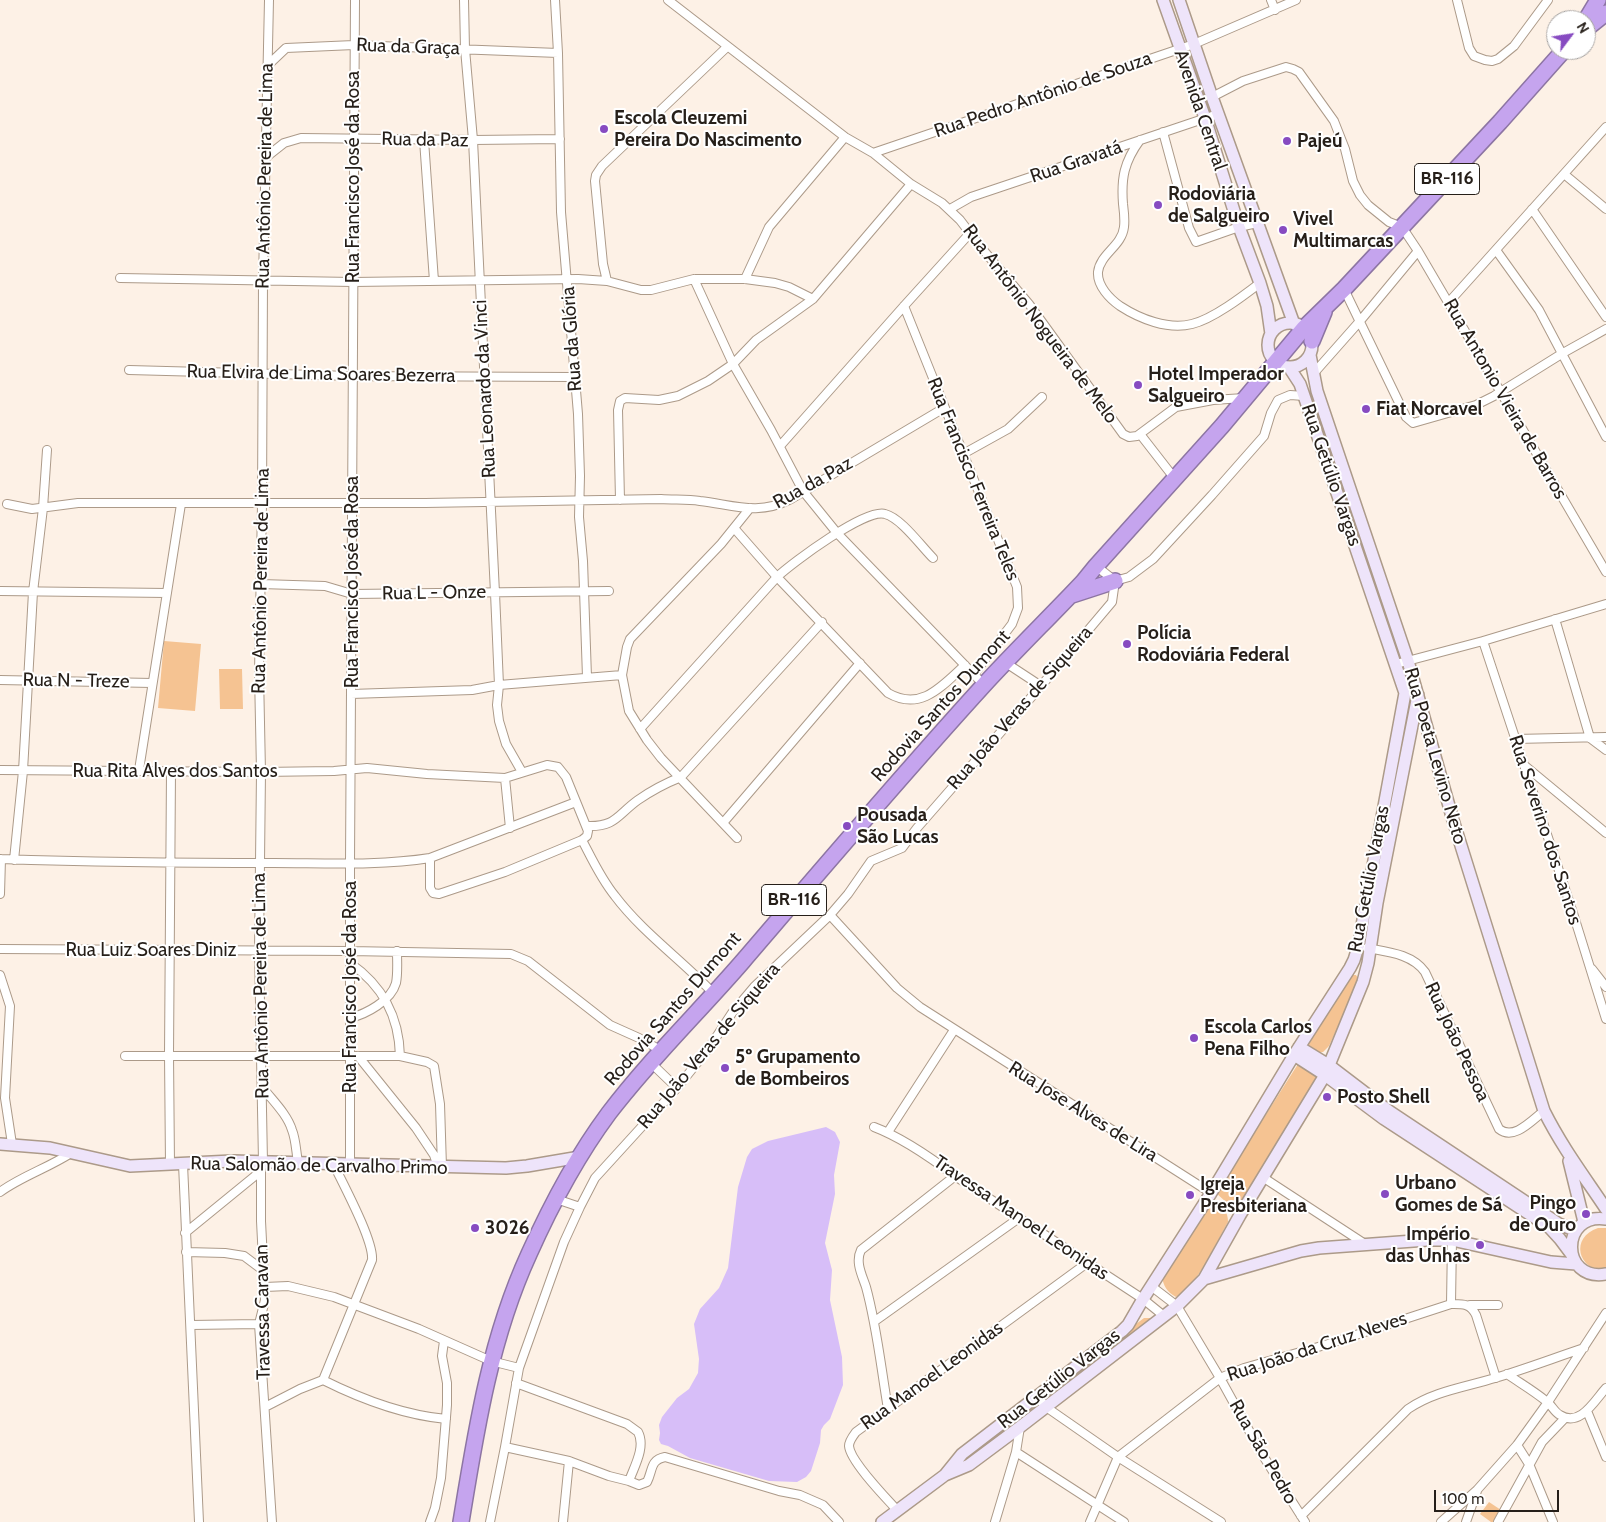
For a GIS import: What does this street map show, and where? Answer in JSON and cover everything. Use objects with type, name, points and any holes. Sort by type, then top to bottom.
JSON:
[{"type":"highway","name":"BR-116","points":[[1327,306],[1500,122],[1555,60]]},
{"type":"highway","points":[[1304,335],[1327,306]]},
{"type":"highway","points":[[1304,335],[1327,306]]},
{"type":"highway","name":"Rodovia Santos Dumont","points":[[461,1522],[474,1439],[491,1360],[519,1277],[556,1199],[580,1157],[607,1117],[651,1063],[714,994],[979,679],[1006,663],[1070,595],[1246,398],[1282,364],[1304,335]]},
{"type":"highway","points":[[1070,595],[1116,581]]},
{"type":"main road","name":"Avenida Central","points":[[1163,0],[1205,118],[1239,227],[1260,283],[1267,306],[1272,334]]},
{"type":"main road","name":"Avenida Central","points":[[1179,0],[1257,223],[1304,335]]},
{"type":"main road","points":[[1272,334],[1281,325],[1304,335],[1301,364],[1282,364]]},
{"type":"main road","name":"Rua Getúlio Vargas","points":[[1272,334],[1269,339],[1269,350],[1300,384],[1405,693],[1377,876]]},
{"type":"main road","name":"Rua Poeta Levino Neto","points":[[1304,335],[1317,391],[1408,661],[1453,820],[1544,1111],[1556,1137],[1567,1154],[1604,1201]]},
{"type":"main road","name":"Rua Getúlio Vargas","points":[[945,1475],[962,1454],[1125,1328],[1211,1193],[1296,1051],[1350,968],[1372,901],[1418,695]]},
{"type":"main road","name":"Rua Getúlio Vargas","points":[[945,1475],[969,1465],[1020,1427],[1177,1306],[1204,1279],[1240,1215],[1328,1070],[1364,982],[1370,948],[1372,901]]},
{"type":"main road","points":[[1296,1051],[1328,1070],[1386,1115],[1496,1187],[1559,1224],[1569,1228],[1581,1225],[1593,1218],[1606,1218]]},
{"type":"main road","name":"Rua Salomão de Carvalho Primo","points":[[0,1144],[39,1146],[130,1166],[232,1161],[262,1167],[298,1162],[506,1168],[580,1157]]},
{"type":"main road","name":"Rua Poeta Levino Neto","points":[[1567,1154],[1581,1225]]},
{"type":"main road","points":[[1496,1187],[1549,1228],[1560,1239],[1574,1260],[1590,1274],[1606,1274]]},
{"type":"main road","points":[[1574,1260],[1571,1246],[1572,1237],[1581,1225]]},
{"type":"main road","points":[[1204,1279],[1295,1252],[1365,1244],[1452,1240],[1551,1262],[1574,1260]]},
{"type":"main road","points":[[882,1522],[945,1475]]},
{"type":"street","name":"Rua Antônio Pereira de Lima","points":[[262,1167],[259,673],[264,372],[263,280],[269,0]]},
{"type":"street","name":"Rua Francisco José da Rosa","points":[[350,1164],[354,1056],[350,1018],[350,769],[354,0]]},
{"type":"street","name":"Rua Leonardo da Vinci","points":[[464,0],[465,49],[473,140],[496,593],[499,720],[506,744],[522,772]]},
{"type":"street","name":"Rua da Glória","points":[[555,0],[561,212],[578,421],[579,517],[582,544],[587,677]]},
{"type":"street","name":"Rua Antônio Nogueira de Melo","points":[[668,0],[727,47],[792,94],[845,137],[872,153],[911,184],[950,209],[1029,304],[1123,434],[1133,438],[1140,434]]},
{"type":"street","points":[[1271,0],[1275,10]]},
{"type":"street","name":"Rua Pedro Antônio de Souza","points":[[872,153],[1194,44],[1296,0]]},
{"type":"street","points":[[1457,0],[1468,48],[1474,56],[1492,61],[1514,46],[1548,0]]},
{"type":"street","name":"Rua da Graça","points":[[267,66],[286,48],[354,45],[558,53]]},
{"type":"street","points":[[607,281],[599,227],[596,175],[602,166],[727,47]]},
{"type":"street","points":[[1212,97],[1243,81],[1286,68],[1299,72],[1334,121],[1345,149],[1353,181],[1360,195],[1368,205],[1389,222],[1402,227]]},
{"type":"street","name":"Rua Gravatá","points":[[950,209],[971,197],[1218,114]]},
{"type":"street","points":[[1449,302],[1606,127]]},
{"type":"street","points":[[1163,132],[1189,228],[1196,242],[1239,227],[1257,223]]},
{"type":"street","points":[[745,279],[769,227],[845,137]]},
{"type":"street","name":"Rua da Paz","points":[[265,158],[278,147],[292,140],[302,138],[424,140],[560,139]]},
{"type":"street","points":[[424,140],[434,281]]},
{"type":"street","points":[[1140,140],[1130,153],[1123,177],[1124,233],[1100,265],[1098,274],[1105,292],[1116,303],[1146,320],[1163,324],[1191,325],[1202,321],[1260,283]]},
{"type":"street","points":[[1564,174],[1606,209]]},
{"type":"street","points":[[620,500],[618,410],[620,401],[625,398],[659,400],[678,396],[708,381],[733,364],[756,340],[813,299],[911,184]]},
{"type":"street","points":[[1532,209],[1606,317]]},
{"type":"street","name":"Rua Antonio Vieira de Barros","points":[[1402,227],[1502,391],[1606,572]]},
{"type":"street","points":[[780,446],[971,232]]},
{"type":"street","points":[[1496,250],[1529,293],[1563,353],[1606,437]]},
{"type":"street","points":[[1314,373],[1418,251]]},
{"type":"street","points":[[120,278],[353,282],[586,279],[607,281],[641,290],[651,290],[694,279],[745,279],[789,287],[813,299]]},
{"type":"street","points":[[694,279],[733,364],[780,446],[803,491],[837,533],[979,679]]},
{"type":"street","points":[[1344,289],[1406,417],[1413,423],[1476,405],[1606,329]]},
{"type":"street","name":"Rua Francisco Ferreira Teles","points":[[904,306],[1014,577],[1018,608],[1012,624],[979,679]]},
{"type":"street","name":"Rua Elvira de Lima Soares Bezerra","points":[[129,370],[264,372],[352,376],[574,378]]},
{"type":"street","points":[[1096,566],[1116,581],[1129,576],[1153,559],[1212,496],[1264,436],[1271,413],[1278,400],[1290,395],[1304,396]]},
{"type":"street","points":[[963,454],[1008,429],[1042,397]]},
{"type":"street","points":[[1174,479],[1140,434],[1176,407],[1212,400],[1246,398]]},
{"type":"street","name":"Rua da Paz","points":[[7,504],[32,509],[72,503],[352,504],[661,499],[699,501],[761,509],[778,506],[944,408]]},
{"type":"street","points":[[14,860],[23,771],[33,592],[43,508],[47,450]]},
{"type":"street","points":[[138,770],[181,504]]},
{"type":"street","points":[[737,838],[661,758],[640,729],[629,711],[622,675],[630,639],[695,572],[750,508]]},
{"type":"street","points":[[640,729],[778,577],[791,565],[837,533],[879,512],[887,514],[905,528],[933,558]]},
{"type":"street","points":[[734,528],[888,693],[896,697],[913,699],[930,696],[965,666]]},
{"type":"street","name":"Rua João Veras de Siqueira","points":[[490,1522],[518,1368],[564,1242],[595,1178],[677,1088],[709,1048],[732,1013],[754,987],[830,915],[848,894],[870,861],[902,848],[917,828],[1112,602],[1116,581]]},
{"type":"street","name":"Rua L - Onze","points":[[261,584],[319,585],[352,594],[609,591]]},
{"type":"street","points":[[0,591],[166,593]]},
{"type":"street","points":[[1396,664],[1483,642],[1606,604]]},
{"type":"street","points":[[1554,619],[1590,738],[1606,750]]},
{"type":"street","points":[[587,826],[601,826],[610,823],[640,798],[681,777],[822,622]]},
{"type":"street","name":"Rua Severino dos Santos","points":[[1483,642],[1606,1019]]},
{"type":"street","points":[[723,823],[860,663]]},
{"type":"street","points":[[1006,663],[1041,686]]},
{"type":"street","points":[[351,694],[472,690],[499,685],[622,675]]},
{"type":"street","name":"Rua N - Treze","points":[[0,680],[152,683]]},
{"type":"street","points":[[1515,740],[1606,737]]},
{"type":"street","points":[[1523,763],[1606,833]]},
{"type":"street","points":[[430,858],[430,888],[433,893],[439,894],[505,872],[583,839],[588,833],[587,826],[566,777],[558,767],[547,765],[505,778],[510,828]]},
{"type":"street","name":"Rua Rita Alves dos Santos","points":[[0,770],[261,772],[367,768],[426,774],[505,778]]},
{"type":"street","points":[[170,1164],[169,1055],[172,771]]},
{"type":"street","points":[[0,894],[1,859],[170,863],[411,861],[430,858],[576,802]]},
{"type":"street","points":[[583,839],[600,875],[615,897],[632,917],[692,971],[714,994]]},
{"type":"street","name":"Rua Jose Alves de Lira","points":[[830,915],[897,988],[920,1007],[1211,1193]]},
{"type":"street","name":"Rua João Pessoa","points":[[1358,947],[1406,956],[1420,965],[1499,1129],[1506,1134],[1514,1133],[1544,1111]]},
{"type":"street","name":"Rua Luiz Soares Diniz","points":[[0,949],[350,950],[511,954],[522,958],[610,1025],[648,1042],[662,1051]]},
{"type":"street","points":[[350,1018],[362,1015],[385,999],[396,982],[397,951]]},
{"type":"street","points":[[350,963],[370,978],[385,999],[397,1028],[400,1056]]},
{"type":"street","points":[[1589,964],[1606,987]]},
{"type":"street","points":[[0,975],[10,1006],[4,1098],[12,1144]]},
{"type":"street","points":[[888,1132],[954,1030]]},
{"type":"street","points":[[125,1056],[400,1056],[430,1063],[435,1069],[440,1104],[440,1167]]},
{"type":"street","points":[[354,1056],[416,1128],[440,1167]]},
{"type":"street","points":[[651,1063],[677,1088]]},
{"type":"street","points":[[262,1088],[289,1123],[298,1162]]},
{"type":"street","name":"Travessa Manoel Leonidas","points":[[874,1126],[888,1132],[926,1155],[1143,1299],[1164,1316]]},
{"type":"street","points":[[0,1192],[9,1185],[50,1166],[71,1153]]},
{"type":"street","points":[[183,1164],[199,1522]]},
{"type":"street","points":[[323,1380],[367,1273],[372,1254],[368,1239],[333,1164]]},
{"type":"street","points":[[185,1233],[262,1167]]},
{"type":"street","name":"Travessa Caravan","points":[[262,1167],[261,1221],[265,1300],[259,1324],[272,1522]]},
{"type":"street","points":[[888,1409],[875,1321],[859,1268],[859,1254],[861,1250],[955,1176]]},
{"type":"street","points":[[1264,1178],[1365,1244]]},
{"type":"street","points":[[556,1199],[580,1206]]},
{"type":"street","points":[[875,1321],[1019,1218]]},
{"type":"street","points":[[1452,1240],[1451,1304],[1471,1307],[1498,1306]]},
{"type":"street","points":[[186,1252],[225,1253],[244,1256],[264,1271]]},
{"type":"street","name":"Rua Manoel Leonidas","points":[[897,1510],[860,1467],[850,1451],[849,1446],[856,1432],[1087,1263]]},
{"type":"street","points":[[265,1287],[288,1286],[320,1293],[412,1326],[491,1360],[518,1368]]},
{"type":"street","name":"Rua São Pedro","points":[[1151,1286],[1177,1306],[1262,1454],[1303,1519]]},
{"type":"street","name":"Rua João da Cruz Neves","points":[[1118,1457],[1220,1378],[1244,1368],[1325,1345],[1451,1304]]},
{"type":"street","points":[[1471,1307],[1496,1378]]},
{"type":"street","points":[[1441,1522],[1477,1490],[1517,1445],[1548,1402],[1606,1312]]},
{"type":"street","points":[[191,1325],[259,1324]]},
{"type":"street","points":[[430,1522],[441,1478],[446,1419],[448,1393],[442,1356],[444,1341]]},
{"type":"street","points":[[1303,1519],[1387,1430],[1418,1402],[1433,1395],[1496,1378],[1584,1348]]},
{"type":"street","points":[[1507,1374],[1548,1402],[1558,1414],[1566,1418],[1574,1418],[1587,1412],[1606,1388]]},
{"type":"street","points":[[265,1407],[300,1389],[323,1380],[378,1403],[425,1417],[446,1419]]},
{"type":"street","points":[[516,1383],[627,1424],[636,1430],[640,1436],[641,1444],[637,1462],[629,1481]]},
{"type":"street","points":[[1038,1396],[1046,1406],[1118,1457],[1221,1522]]},
{"type":"street","points":[[1587,1412],[1606,1457]]},
{"type":"street","points":[[1498,1522],[1542,1442],[1566,1418]]},
{"type":"street","points":[[995,1522],[1016,1452],[1020,1427]]},
{"type":"street","points":[[1517,1445],[1529,1464],[1553,1522]]},
{"type":"street","points":[[505,1447],[569,1461],[639,1485],[647,1482],[656,1459],[665,1457],[778,1491],[800,1495],[823,1505],[839,1522]]},
{"type":"street","points":[[1016,1452],[1124,1522]]},
{"type":"street","points":[[1090,1522],[1118,1457]]},
{"type":"street","points":[[564,1522],[569,1461]]},
{"type":"street","points":[[1466,1522],[1477,1490]]},
{"type":"shaded area","points":[[164,641],[201,644],[195,711],[158,708]]},
{"type":"shaded area","points":[[219,669],[242,669],[243,709],[220,709]]},
{"type":"shaded area","points":[[1350,975],[1356,975],[1359,980],[1357,985],[1329,1046],[1323,1052],[1316,1053],[1310,1049],[1308,1042]]},
{"type":"shaded area","points":[[1298,1064],[1320,1079],[1236,1211],[1216,1193]]},
{"type":"shaded area","points":[[826,1127],[835,1132],[840,1142],[834,1175],[835,1194],[825,1243],[832,1270],[830,1300],[842,1357],[843,1385],[830,1419],[821,1430],[820,1443],[811,1471],[806,1477],[797,1482],[769,1481],[690,1458],[661,1444],[659,1440],[659,1425],[662,1417],[677,1398],[689,1389],[698,1373],[699,1359],[694,1324],[700,1309],[719,1288],[728,1268],[738,1187],[747,1157],[752,1149],[768,1141]]},
{"type":"shaded area","points":[[1213,1205],[1224,1210],[1228,1222],[1198,1275],[1184,1292],[1176,1297],[1166,1288],[1162,1275],[1207,1207]]},
{"type":"shaded area","points":[[1598,1228],[1606,1228],[1606,1272],[1589,1266],[1583,1260],[1581,1253],[1583,1238],[1589,1232]]},
{"type":"shaded area","points":[[1144,1318],[1150,1318],[1150,1321],[1052,1398],[1048,1396],[1047,1392],[1050,1389]]},
{"type":"shaded area","points":[[1033,1405],[1036,1409],[966,1464],[962,1462],[961,1459]]},
{"type":"shaded area","points":[[1489,1502],[1501,1510],[1494,1522],[1480,1514]]},
{"type":"place","name":"Escola Cleuzemi Pereira Do Nascimento","points":[[604,129]]},
{"type":"place","name":"Pajeú","points":[[1287,141]]},
{"type":"place","name":"Rodoviária de Salgueiro","points":[[1158,205]]},
{"type":"place","name":"Vivel Multimarcas","points":[[1283,230]]},
{"type":"place","name":"Hotel Imperador Salgueiro","points":[[1138,385]]},
{"type":"place","name":"Fiat Norcavel","points":[[1366,409]]},
{"type":"place","name":"Polícia Rodoviária Federal","points":[[1127,644]]},
{"type":"place","name":"Pousada São Lucas","points":[[847,826]]},
{"type":"place","name":"Escola Carlos Pena Filho","points":[[1194,1038]]},
{"type":"place","name":"5º Grupamento de Bombeiros","points":[[725,1068]]},
{"type":"place","name":"Posto Shell","points":[[1327,1097]]},
{"type":"place","name":"Urbano Gomes de Sá","points":[[1385,1194]]},
{"type":"place","name":"Igreja Presbiteriana","points":[[1190,1195]]},
{"type":"place","name":"Pingo de Ouro","points":[[1586,1214]]},
{"type":"place","name":"3026","points":[[475,1228]]},
{"type":"place","name":"Império das Unhas","points":[[1480,1245]]}]
